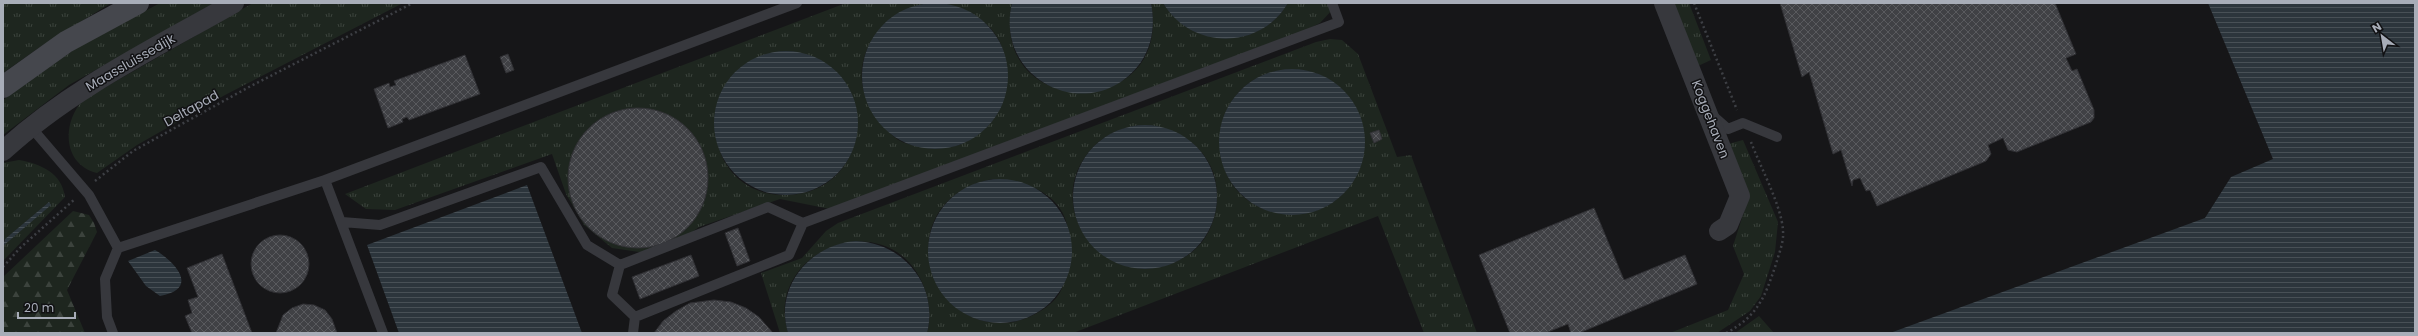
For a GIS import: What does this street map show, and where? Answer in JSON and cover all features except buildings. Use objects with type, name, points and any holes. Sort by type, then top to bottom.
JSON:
[{"type":"street","points":[[3,87],[66,42],[138,3]]},
{"type":"street","name":"Maassluissedijk","points":[[3,151],[30,126],[84,89],[234,3]]},
{"type":"street","name":"Koggehaven","points":[[1664,3],[1709,113],[1740,196],[1728,225],[1719,231]]},
{"type":"lane","points":[[113,333],[107,317],[105,279],[118,248],[325,180],[797,3]]},
{"type":"lane","points":[[635,317],[789,255],[803,224],[1339,22],[1332,3]]},
{"type":"lane","points":[[1709,113],[1728,129],[1743,123],[1777,137]]},
{"type":"lane","points":[[30,126],[87,192],[118,248]]},
{"type":"lane","points":[[342,222],[380,225],[542,167],[588,245],[620,265]]},
{"type":"lane","points":[[325,180],[383,333]]},
{"type":"lane","points":[[620,265],[768,207],[803,224]]},
{"type":"lane","points":[[620,265],[612,295],[635,317]]},
{"type":"lane","points":[[633,333],[635,317]]},
{"type":"path","name":"Deltapad","points":[[3,267],[20,248],[133,151],[249,87],[413,3]]},
{"type":"path","points":[[1694,3],[1780,215],[1783,231],[1776,264],[1760,306],[1746,320],[1726,333]]},
{"type":"green space","points":[[3,3],[111,3],[40,47],[3,73]]},
{"type":"green space","points":[[160,3],[214,3],[69,85],[3,135],[3,100],[75,49]]},
{"type":"green space","points":[[253,3],[403,3],[225,95],[137,145],[97,173],[85,168],[77,161],[69,142],[69,131],[71,120],[76,109],[83,100]]},
{"type":"green space","points":[[846,3],[1012,3],[1012,42],[1027,70],[1051,87],[1081,92],[1111,87],[1136,70],[1151,42],[1151,3],[1163,3],[1175,18],[1190,29],[1207,35],[1226,38],[1244,36],[1261,30],[1276,19],[1288,3],[1331,3],[1333,9],[1320,23],[1302,32],[830,209],[780,199],[699,227],[673,246],[646,253],[612,248],[584,225],[566,194],[552,154],[395,210],[366,209],[345,194]],"holes":[[[929,4],[941,4],[964,10],[975,16],[994,32],[1000,42],[1004,54],[1004,95],[994,119],[981,132],[966,142],[954,146],[917,146],[898,140],[883,125],[869,104],[865,95],[862,79],[863,63],[868,48],[886,23],[899,14],[914,7]],[[783,52],[815,58],[837,74],[852,96],[857,122],[853,148],[840,171],[818,188],[787,195],[757,190],[735,175],[721,153],[715,128],[719,102],[731,79],[752,61]]]},
{"type":"green space","points":[[1673,3],[1689,3],[1711,60],[1698,66]]},
{"type":"green space","points":[[1330,39],[1342,40],[1358,54],[1397,157],[1411,155],[1477,333],[1424,333],[1378,216],[1073,333],[927,333],[929,326],[929,306],[921,280],[903,257],[881,244],[856,242],[831,247],[809,260],[793,280],[785,304],[788,333],[780,333],[761,273],[802,258],[826,231],[838,223],[1316,42]],"holes":[[[1292,69],[1324,76],[1346,94],[1359,117],[1363,144],[1358,170],[1344,193],[1322,209],[1291,214],[1260,207],[1238,191],[1224,168],[1220,142],[1224,116],[1238,93],[1260,76]],[[1140,125],[1161,127],[1174,132],[1196,146],[1211,166],[1217,193],[1216,212],[1210,230],[1205,238],[1193,252],[1185,257],[1157,267],[1131,267],[1108,258],[1090,241],[1077,220],[1072,196],[1077,171],[1093,147],[1111,133]],[[992,179],[1014,181],[1036,189],[1055,202],[1066,221],[1067,233],[1064,254],[1063,284],[1059,294],[1049,305],[1036,314],[1014,322],[983,321],[958,309],[940,288],[930,264],[929,237],[939,212],[959,192]]]},
{"type":"green space","points":[[1743,140],[1778,222],[1775,252],[1761,296],[1750,311],[1717,333],[1670,333],[1728,310],[1744,274],[1733,246],[1749,196],[1728,144]]},
{"type":"green space","points":[[19,160],[35,164],[49,171],[60,182],[65,197],[3,261],[3,246],[49,202],[3,241],[3,163]]},
{"type":"green space","points":[[73,211],[89,215],[97,232],[67,290],[85,333],[3,333],[3,277]]},
{"type":"green space","points":[[1759,316],[1774,333],[1735,333]]},
{"type":"shaded area","points":[[935,3],[963,9],[981,20],[991,30],[1002,48],[1008,76],[1002,104],[991,122],[981,132],[963,143],[935,149],[907,143],[889,132],[879,122],[868,104],[862,76],[868,48],[879,30],[889,20],[907,9]]},
{"type":"shaded area","points":[[1012,3],[1151,3],[1153,26],[1148,48],[1141,62],[1121,82],[1098,92],[1075,93],[1052,87],[1032,74],[1018,55],[1010,31]]},
{"type":"shaded area","points":[[1163,3],[1288,3],[1276,19],[1261,30],[1244,36],[1226,39],[1207,36],[1190,30],[1175,18]]},
{"type":"shaded area","points":[[2208,3],[2415,3],[2415,333],[1890,333],[2205,218],[2231,177],[2273,159]]},
{"type":"shaded area","points":[[786,51],[807,54],[826,63],[837,72],[846,83],[855,102],[858,123],[855,144],[846,163],[837,174],[826,183],[807,192],[786,195],[765,192],[746,183],[735,174],[726,163],[717,144],[714,123],[717,102],[726,83],[735,72],[746,63],[765,54]]},
{"type":"shaded area","points":[[1292,69],[1320,75],[1338,86],[1348,96],[1359,114],[1365,142],[1359,170],[1348,188],[1338,198],[1320,209],[1292,215],[1264,209],[1246,198],[1236,188],[1225,170],[1219,142],[1225,114],[1236,96],[1246,86],[1264,75]]},
{"type":"shaded area","points":[[1138,125],[1152,125],[1179,133],[1191,141],[1201,151],[1212,169],[1216,183],[1216,211],[1212,225],[1201,243],[1191,253],[1173,264],[1152,269],[1138,269],[1111,261],[1099,253],[1089,243],[1078,225],[1073,204],[1073,190],[1081,163],[1089,151],[1099,141],[1117,130]]},
{"type":"shaded area","points":[[993,179],[1007,179],[1034,187],[1046,195],[1056,205],[1067,223],[1071,237],[1071,265],[1067,279],[1056,297],[1046,307],[1028,318],[1007,323],[993,323],[966,315],[954,307],[944,297],[933,279],[928,258],[928,244],[936,217],[944,205],[954,195],[972,184]]},
{"type":"shaded area","points":[[527,185],[582,333],[399,333],[367,245]]},
{"type":"shaded area","points":[[49,202],[51,205],[3,246],[5,239]]},
{"type":"shaded area","points":[[856,241],[873,244],[889,250],[903,259],[914,270],[928,299],[929,316],[927,333],[788,333],[785,316],[786,299],[791,284],[800,270],[811,259],[824,250],[840,244]]},
{"type":"shaded area","points":[[155,250],[177,268],[181,282],[179,288],[172,293],[160,296],[146,286],[128,261]]}]
